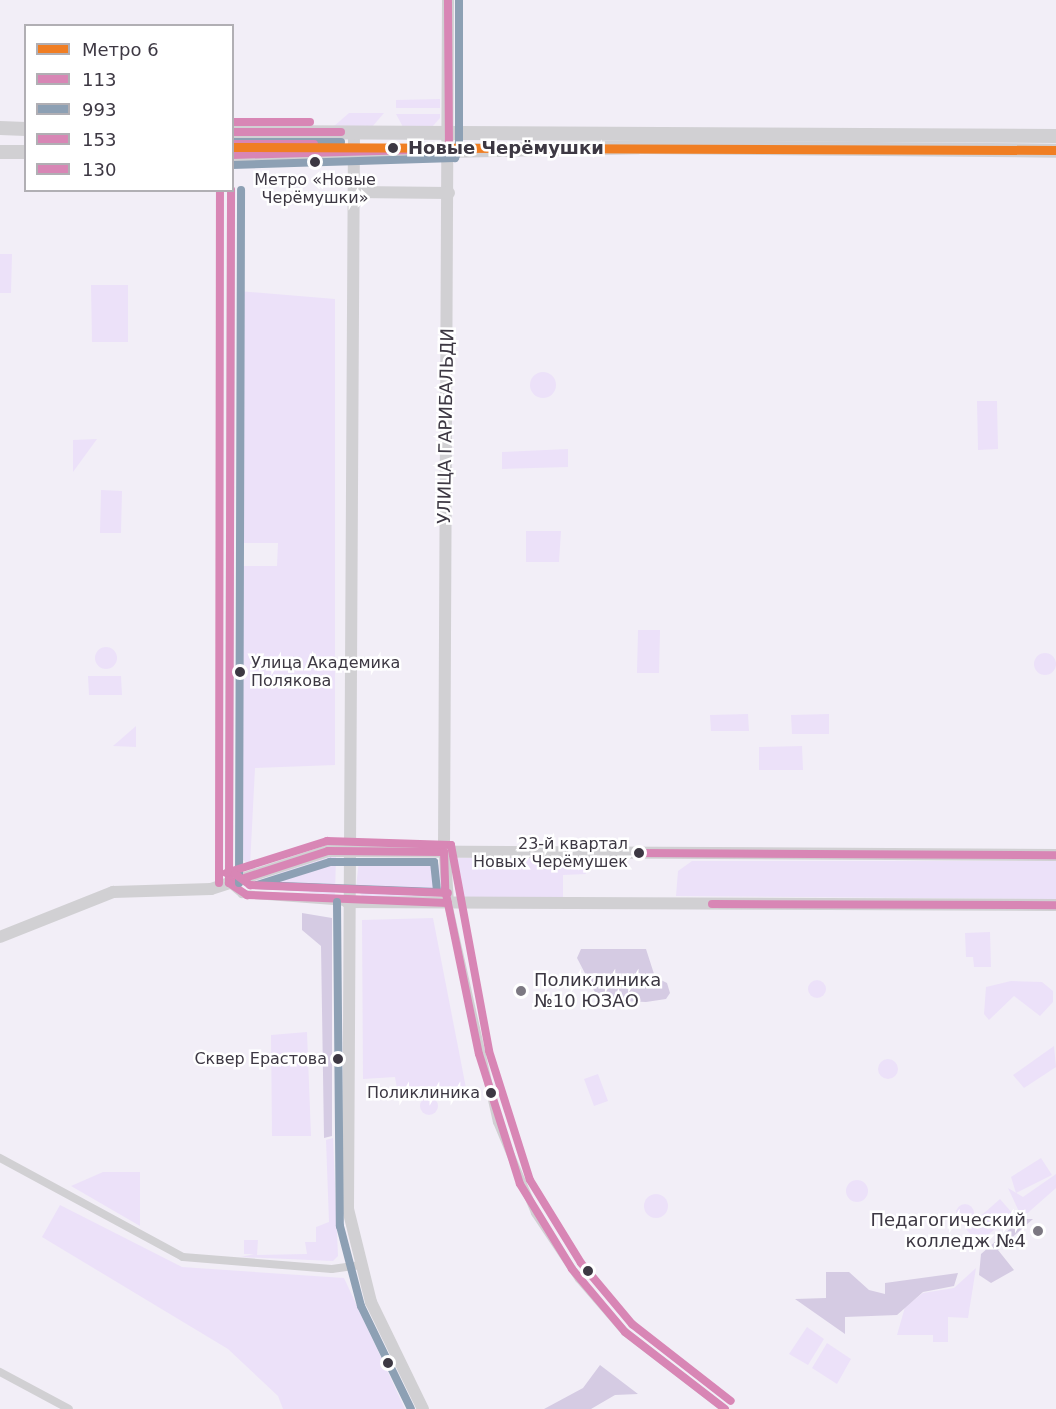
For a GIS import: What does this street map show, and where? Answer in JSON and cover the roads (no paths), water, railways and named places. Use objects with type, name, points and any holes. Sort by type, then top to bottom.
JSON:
[{"type":"main road","points":[[0,129],[24,129]]},
{"type":"main road","points":[[234,132],[1056,136]]},
{"type":"main road","points":[[234,155],[449,149],[1056,151]]},
{"type":"main road","points":[[0,152],[24,152]]},
{"type":"street","name":"УЛИЦА ГАРИБАЛЬДИ","points":[[448,0],[449,193],[444,852],[448,903]]},
{"type":"street","points":[[354,132],[347,851],[347,1193],[359,1265],[378,1318],[423,1409]]},
{"type":"street","points":[[231,192],[229,883],[242,894],[347,902],[1056,905]]},
{"type":"street","points":[[355,192],[449,193]]},
{"type":"street","points":[[0,937],[113,892],[211,889],[322,852],[1056,855]]},
{"type":"street","points":[[448,903],[494,1113],[535,1213],[579,1279],[625,1332],[725,1409]]},
{"type":"street","points":[[0,1158],[183,1257],[321,1268],[359,1265]]},
{"type":"street","points":[[0,1372],[69,1409]]},
{"type":"metro line","name":"6","points":[[234,147],[1056,150]]},
{"type":"place","name":"Новые Черёмушки","points":[[393,148]]},
{"type":"place","name":"Метро «Новые Черёмушки»","points":[[315,162]]},
{"type":"place","name":"Улица Академика Полякова","points":[[240,672]]},
{"type":"place","name":"23-й квартал Новых Черёмушек","points":[[639,853]]},
{"type":"place","name":"Поликлиника №10 ЮЗАО","points":[[521,991]]},
{"type":"place","name":"Сквер Ерастова","points":[[338,1059]]},
{"type":"place","name":"Поликлиника","points":[[491,1093]]},
{"type":"place","name":"Педагогический колледж №4","points":[[1038,1231]]}]
